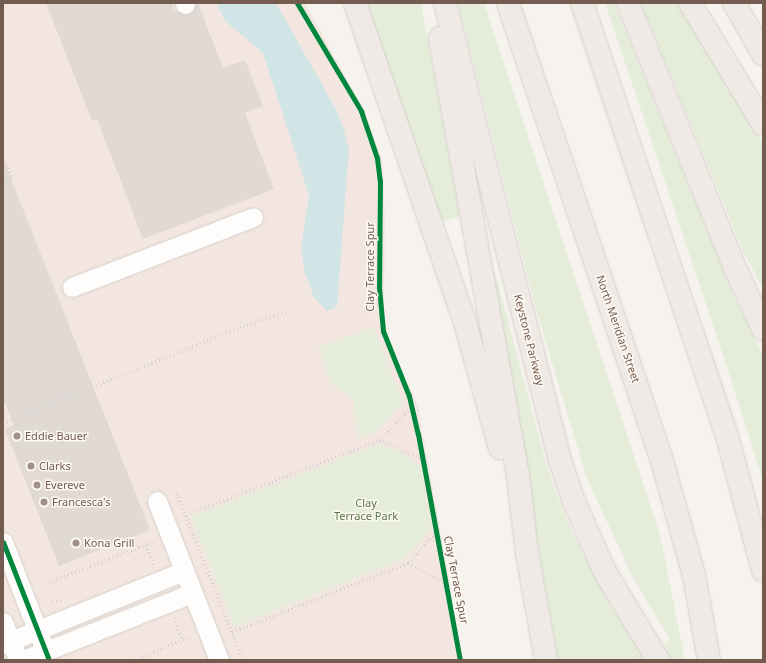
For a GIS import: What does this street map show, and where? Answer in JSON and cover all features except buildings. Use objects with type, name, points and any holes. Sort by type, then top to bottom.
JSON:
[{"type":"highway","points":[[354,3],[464,319],[527,553]]},
{"type":"highway","points":[[434,3],[518,477],[527,553],[546,660]]},
{"type":"highway","name":"Keystone Parkway","points":[[445,3],[560,460],[573,500],[604,570],[658,660]]},
{"type":"highway","name":"North Meridian Street","points":[[508,3],[663,464],[694,576],[708,660]]},
{"type":"highway","points":[[582,3],[728,436],[763,570]]},
{"type":"highway","points":[[628,3],[736,270],[763,328]]},
{"type":"highway","points":[[690,3],[763,124]]},
{"type":"highway","points":[[734,3],[763,54]]},
{"type":"street","points":[[72,287],[253,217]]},
{"type":"street","points":[[157,501],[219,660]]},
{"type":"street","points":[[3,542],[48,656]]},
{"type":"street","points":[[7,643],[184,571]]},
{"type":"street","points":[[23,660],[48,656],[192,593]]},
{"type":"street","points":[[3,622],[7,643],[18,660]]},
{"type":"path","points":[[3,157],[12,177],[3,180]]},
{"type":"path","points":[[3,423],[243,326],[288,311]]},
{"type":"path","points":[[411,405],[413,414]]},
{"type":"path","points":[[186,515],[379,440],[411,405]]},
{"type":"path","points":[[379,440],[422,459]]},
{"type":"path","points":[[421,453],[424,466]]},
{"type":"path","points":[[177,493],[242,656]]},
{"type":"path","points":[[49,582],[190,527]]},
{"type":"path","points":[[232,632],[408,563],[436,532]]},
{"type":"path","points":[[408,563],[447,584]]},
{"type":"path","points":[[134,660],[206,629]]},
{"type":"shaded area","points":[[3,3],[305,3],[365,112],[382,160],[385,215],[384,320],[392,349],[418,406],[463,660],[3,660]]},
{"type":"shaded area","points":[[217,3],[276,3],[337,111],[344,130],[349,149],[337,307],[327,311],[314,297],[305,273],[301,249],[309,195],[263,53],[224,20]]},
{"type":"green space","points":[[367,3],[421,3],[460,216],[440,223]]},
{"type":"green space","points":[[458,3],[484,3],[660,534],[685,660],[657,660],[669,638],[632,576],[586,476],[538,316]]},
{"type":"green space","points":[[614,3],[735,299],[763,355],[763,482],[730,376],[606,6]]},
{"type":"green space","points":[[641,3],[679,3],[763,143],[763,289],[744,253]]},
{"type":"green space","points":[[495,272],[546,463],[557,496],[576,540],[609,603],[645,660],[558,660],[489,274]]},
{"type":"green space","points":[[374,327],[403,403],[376,432],[357,439],[354,402],[351,397],[331,383],[318,347]]},
{"type":"green space","name":"Clay Terrace Park","points":[[378,444],[399,451],[421,466],[432,529],[403,559],[235,627],[191,517]]},
{"type":"cycle path","name":"Clay Terrace Spur","points":[[297,3],[361,111],[377,158],[380,181],[379,287],[383,331],[409,396],[418,434],[460,660]]},
{"type":"cycle path","points":[[3,542],[49,660]]},
{"type":"place","name":"Eddie Bauer","points":[[17,436]]},
{"type":"place","name":"Clarks","points":[[31,466]]},
{"type":"place","name":"Evereve","points":[[37,485]]},
{"type":"place","name":"Francesca's","points":[[44,502]]},
{"type":"place","name":"Kona Grill","points":[[76,543]]}]
